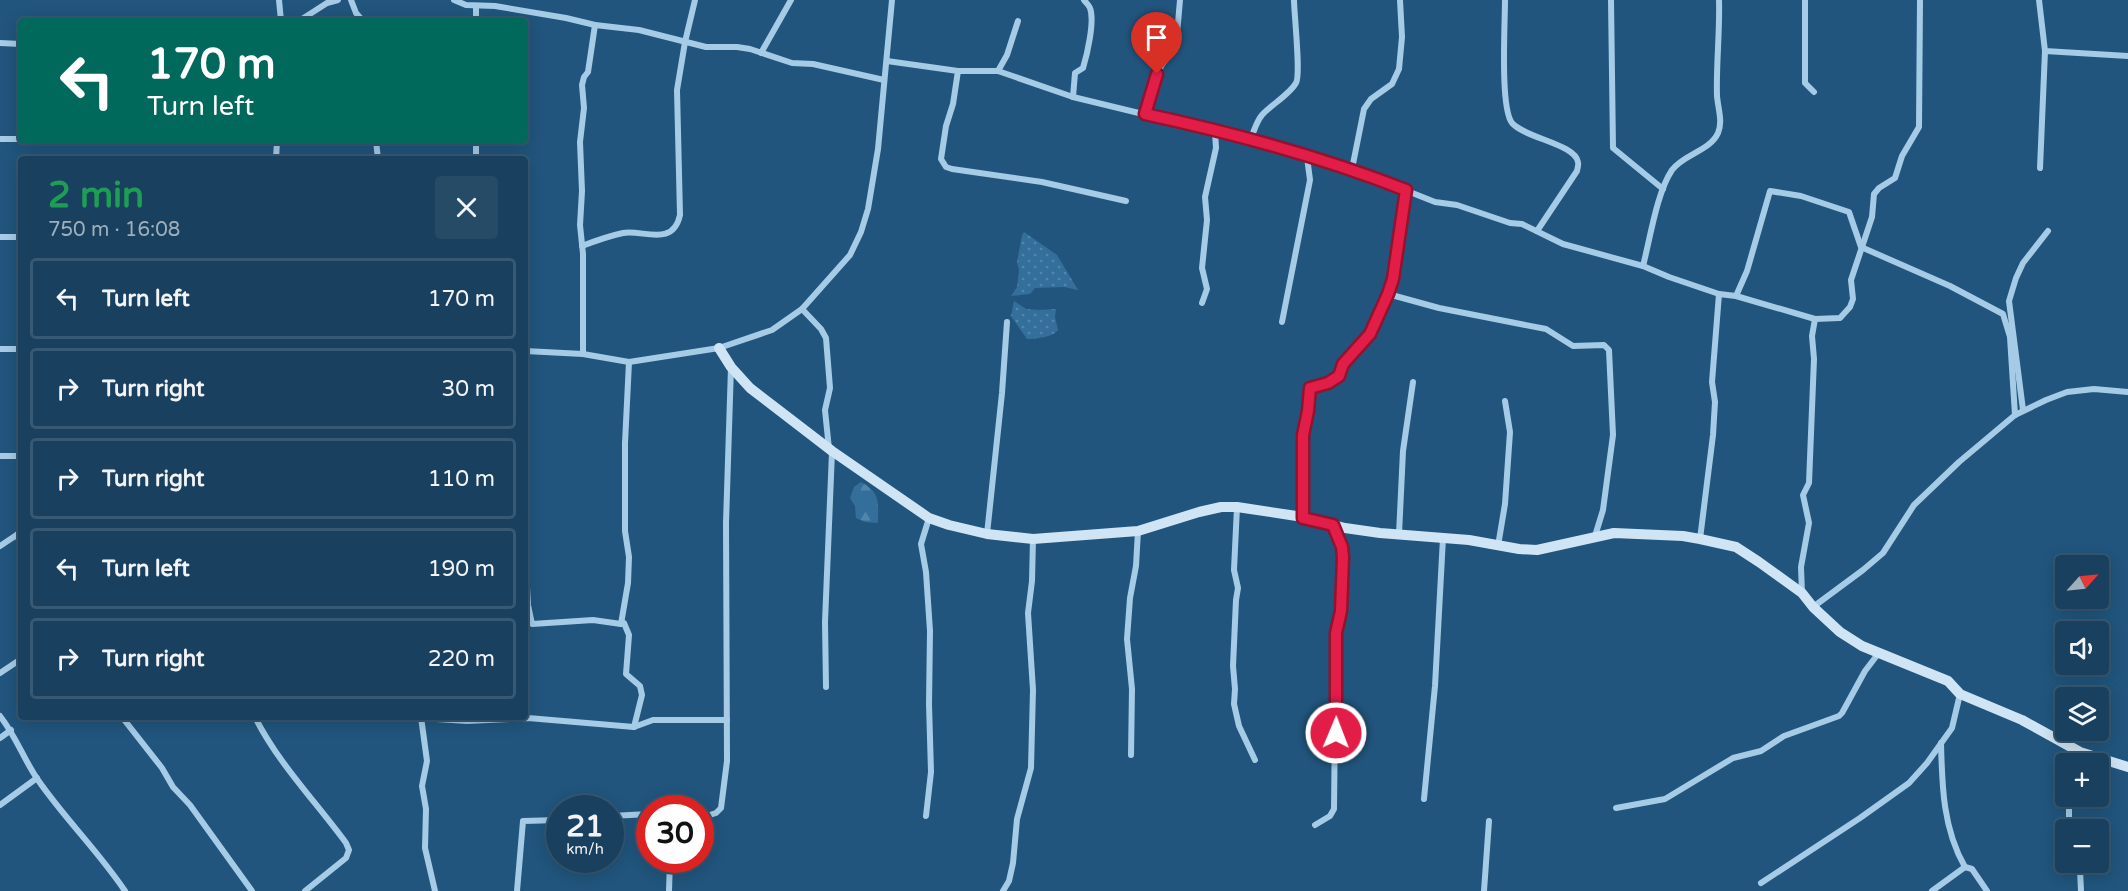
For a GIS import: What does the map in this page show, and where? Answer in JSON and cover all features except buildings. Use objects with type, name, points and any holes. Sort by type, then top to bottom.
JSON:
[{"type":"street","points":[[279,0],[281,18]]},
{"type":"street","points":[[303,18],[322,3],[338,0]]},
{"type":"street","points":[[351,0],[360,18]]},
{"type":"street","points":[[454,0],[466,5],[495,6],[595,25],[639,30],[693,44],[722,48],[737,46],[792,63],[813,64],[884,80]]},
{"type":"street","points":[[582,246],[625,233],[645,236],[659,235],[668,232],[678,223],[680,215],[680,132],[677,90],[685,42],[696,0]]},
{"type":"street","points":[[761,53],[791,0]]},
{"type":"street","points":[[528,351],[583,354],[629,362],[719,348],[772,330],[802,309],[850,255],[861,232],[868,209],[878,149],[892,0]]},
{"type":"street","points":[[1073,97],[1075,73],[1083,68],[1088,51],[1091,16],[1090,8],[1084,0]]},
{"type":"street","points":[[1145,114],[1161,66],[1176,46],[1180,0]]},
{"type":"street","points":[[1250,140],[1261,116],[1298,80],[1295,38],[1297,22],[1294,0]]},
{"type":"street","points":[[1352,169],[1364,109],[1371,99],[1392,84],[1399,69],[1402,37],[1400,0]]},
{"type":"street","points":[[1505,0],[1505,98],[1508,116],[1523,132],[1564,148],[1579,163],[1577,171],[1537,231]]},
{"type":"street","points":[[1611,0],[1614,148],[1663,189]]},
{"type":"street","points":[[1642,266],[1663,189],[1672,170],[1681,161],[1710,143],[1718,134],[1720,123],[1719,0]]},
{"type":"street","points":[[1804,0],[1805,83],[1814,92]]},
{"type":"street","points":[[887,61],[958,71],[998,71],[1073,97],[1190,124],[1352,169],[1436,202],[1457,204],[1510,223],[1522,224],[1563,244],[1642,266],[1719,294],[1736,296],[1815,319],[1840,318],[1850,307],[1851,280],[1872,217],[1874,194],[1895,178],[1902,156],[1919,127],[1920,0]]},
{"type":"street","points":[[2039,0],[2045,51],[2040,168]]},
{"type":"street","points":[[476,6],[477,18]]},
{"type":"street","points":[[998,71],[1007,56],[1018,21]]},
{"type":"street","points":[[583,354],[580,142],[584,108],[582,86],[588,72],[595,25]]},
{"type":"street","points":[[688,33],[693,44]]},
{"type":"street","points":[[0,43],[18,44]]},
{"type":"street","points":[[2045,51],[2128,56]]},
{"type":"street","points":[[958,71],[941,159],[946,167],[952,170],[1054,184],[1126,201]]},
{"type":"street","points":[[1203,303],[1207,289],[1202,268],[1207,220],[1205,197],[1216,148],[1215,132]]},
{"type":"street","points":[[0,139],[18,139]]},
{"type":"street","points":[[1282,322],[1310,180],[1306,157]]},
{"type":"street","points":[[1303,518],[1303,435],[1310,388],[1328,383],[1339,376],[1343,364],[1370,334],[1388,294],[1395,267],[1406,190]]},
{"type":"street","points":[[1736,296],[1747,271],[1770,191],[1801,196],[1850,212],[1861,247],[1950,286],[2003,314],[2010,337],[2015,415]]},
{"type":"street","points":[[2023,410],[2009,301],[2016,278],[2024,263],[2048,231]]},
{"type":"street","points":[[0,237],[18,237]]},
{"type":"street","points":[[1388,294],[1439,308],[1546,329],[1574,345],[1607,347],[1613,435],[1603,510],[1595,536]]},
{"type":"street","points":[[1700,539],[1713,435],[1715,402],[1712,382],[1719,294]]},
{"type":"street","points":[[802,309],[821,329],[828,349],[830,388],[825,410],[831,450],[825,611],[826,687]]},
{"type":"street","points":[[1802,593],[1801,567],[1809,523],[1803,495],[1809,483],[1814,359],[1812,336],[1815,319]]},
{"type":"street","points":[[987,534],[1007,322]]},
{"type":"street","points":[[719,348],[731,367],[750,388],[831,450],[929,518],[949,525],[987,534],[1033,539],[1138,531],[1199,512],[1221,507],[1237,507],[1380,533],[1469,540],[1537,550],[1614,533],[1700,539],[1736,547],[1802,593],[1813,607],[1840,632],[1878,654],[1948,681],[1960,694],[2022,720],[2080,752],[2128,767]]},
{"type":"street","points":[[0,349],[18,350]]},
{"type":"street","points":[[621,624],[629,574],[625,531],[625,443],[629,362]]},
{"type":"street","points":[[714,814],[720,808],[727,761],[726,523],[731,367]]},
{"type":"street","points":[[1400,534],[1403,451],[1413,382]]},
{"type":"street","points":[[1813,607],[1883,553],[1914,505],[1959,462],[2015,415],[2067,392],[2094,389],[2128,392]]},
{"type":"street","points":[[1498,546],[1505,504],[1510,432],[1505,401]]},
{"type":"street","points":[[0,456],[18,456]]},
{"type":"street","points":[[1237,507],[1234,570],[1238,588],[1233,666],[1234,704],[1239,726],[1256,760]]},
{"type":"street","points":[[926,816],[931,772],[930,631],[926,572],[921,544],[929,518]]},
{"type":"street","points":[[1315,825],[1330,816],[1334,809],[1336,633],[1341,611],[1343,557],[1342,547],[1333,525]]},
{"type":"street","points":[[1131,755],[1132,689],[1127,639],[1138,531]]},
{"type":"street","points":[[0,546],[18,534]]},
{"type":"street","points":[[1424,799],[1435,687],[1443,538]]},
{"type":"street","points":[[1004,891],[1009,881],[1013,862],[1017,819],[1031,768],[1033,690],[1028,613],[1032,581],[1033,539]]},
{"type":"street","points":[[528,605],[532,624],[593,620],[624,623],[629,635],[626,674],[640,686],[642,695],[634,727]]},
{"type":"street","points":[[1616,808],[1665,799],[1733,758],[1761,751],[1784,736],[1839,716],[1878,654]]},
{"type":"street","points":[[0,673],[18,660]]},
{"type":"street","points":[[1761,883],[1909,783],[1927,763],[1952,728],[1960,694]]},
{"type":"street","points":[[0,716],[11,730],[37,778],[125,891]]},
{"type":"street","points":[[528,718],[634,727],[653,720],[727,720]]},
{"type":"street","points":[[124,720],[252,891]]},
{"type":"street","points":[[257,720],[267,738],[349,850],[346,858],[305,891]]},
{"type":"street","points":[[421,720],[427,761],[422,786],[426,809],[425,848],[435,891]]},
{"type":"street","points":[[452,720],[487,720]]},
{"type":"street","points":[[0,738],[11,730]]},
{"type":"street","points":[[1941,743],[1942,785],[1954,848],[1965,867],[1972,869],[1987,891]]},
{"type":"street","points":[[0,805],[37,778]]},
{"type":"street","points":[[517,891],[523,821],[546,820]]},
{"type":"street","points":[[1484,891],[1489,821]]},
{"type":"street","points":[[1932,891],[1965,867]]},
{"type":"street","points":[[669,873],[669,891]]},
{"type":"street","points":[[2080,873],[2081,891]]},
{"type":"green space","points":[[1024,232],[1057,255],[1078,290],[1064,287],[1035,288],[1030,294],[1011,296],[1017,287],[1019,270],[1017,262]]},
{"type":"green space","points":[[1014,301],[1026,309],[1056,309],[1058,330],[1048,336],[1027,339],[1011,316]]},
{"type":"green space","points":[[861,482],[875,494],[878,504],[878,523],[865,522],[856,518],[855,506],[850,498],[854,487]]},
{"type":"route","points":[[1157,74],[1145,114],[1327,161],[1406,190],[1401,233],[1388,294],[1370,334],[1343,364],[1339,376],[1328,383],[1310,388],[1303,435],[1303,518],[1333,525],[1342,547],[1341,611],[1336,633],[1336,733]]}]
